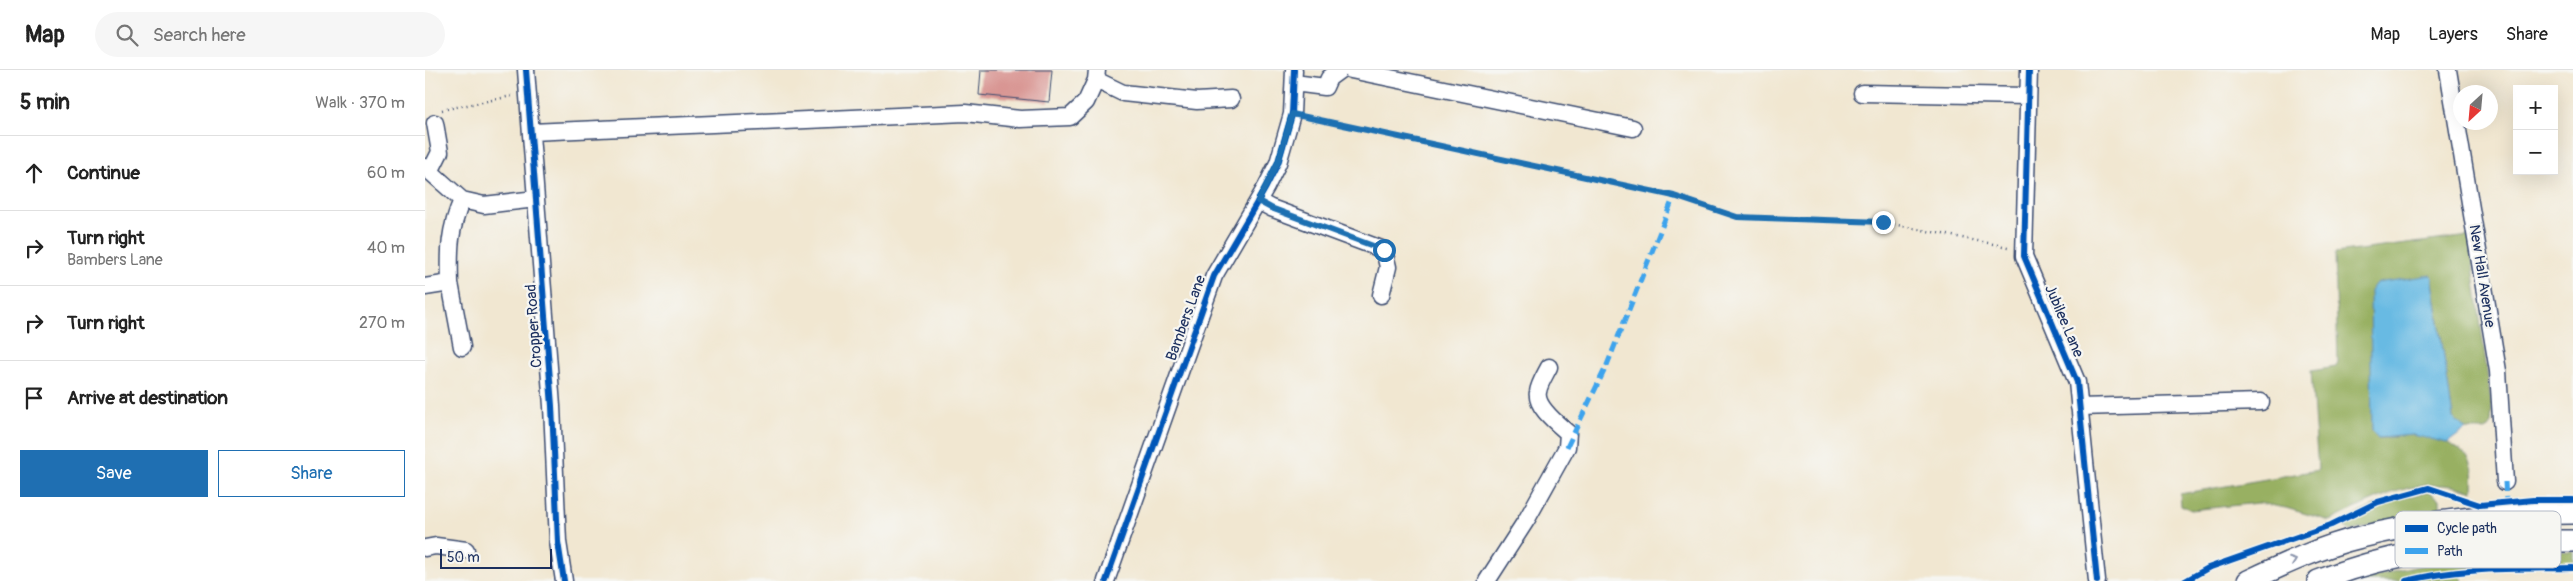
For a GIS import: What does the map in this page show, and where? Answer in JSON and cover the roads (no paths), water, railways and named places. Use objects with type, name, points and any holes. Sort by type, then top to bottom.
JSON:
[{"type":"main road","points":[[2248,581],[2285,564],[2361,537],[2395,531]]},
{"type":"main road","points":[[2318,581],[2336,574],[2395,558]]},
{"type":"street","name":"Cropper Road","points":[[526,70],[552,406],[558,542],[564,581]]},
{"type":"street","points":[[1294,77],[1325,87],[1329,78],[1340,70]]},
{"type":"street","points":[[1351,70],[1633,128]]},
{"type":"street","name":"Jubilee Lane","points":[[2029,70],[2024,256],[2077,382],[2097,581]]},
{"type":"street","name":"New Hall Avenue","points":[[2448,70],[2498,372],[2505,482]]},
{"type":"street","points":[[531,132],[965,113],[1020,120],[1069,117],[1087,102],[1097,75],[1123,93],[1197,101],[1231,99]]},
{"type":"street","name":"Bambers Lane","points":[[1107,581],[1214,276],[1258,201],[1278,162],[1292,114],[1294,77]]},
{"type":"street","points":[[1862,93],[2027,96]]},
{"type":"street","points":[[434,119],[440,152],[427,169],[462,200],[484,205],[536,199]]},
{"type":"street","points":[[462,200],[452,222],[449,253],[450,283],[462,347]]},
{"type":"street","points":[[1258,201],[1271,208],[1384,250],[1388,267],[1381,295]]},
{"type":"street","points":[[425,287],[450,283]]},
{"type":"street","points":[[1487,581],[1527,519],[1567,447],[1568,433],[1548,414],[1537,397],[1549,367]]},
{"type":"street","points":[[2079,407],[2261,402]]},
{"type":"street","points":[[425,548],[436,546],[466,550]]},
{"type":"water","points":[[2432,275],[2453,418],[2466,429],[2447,443],[2413,435],[2378,438],[2372,431],[2370,291],[2376,283]]}]
